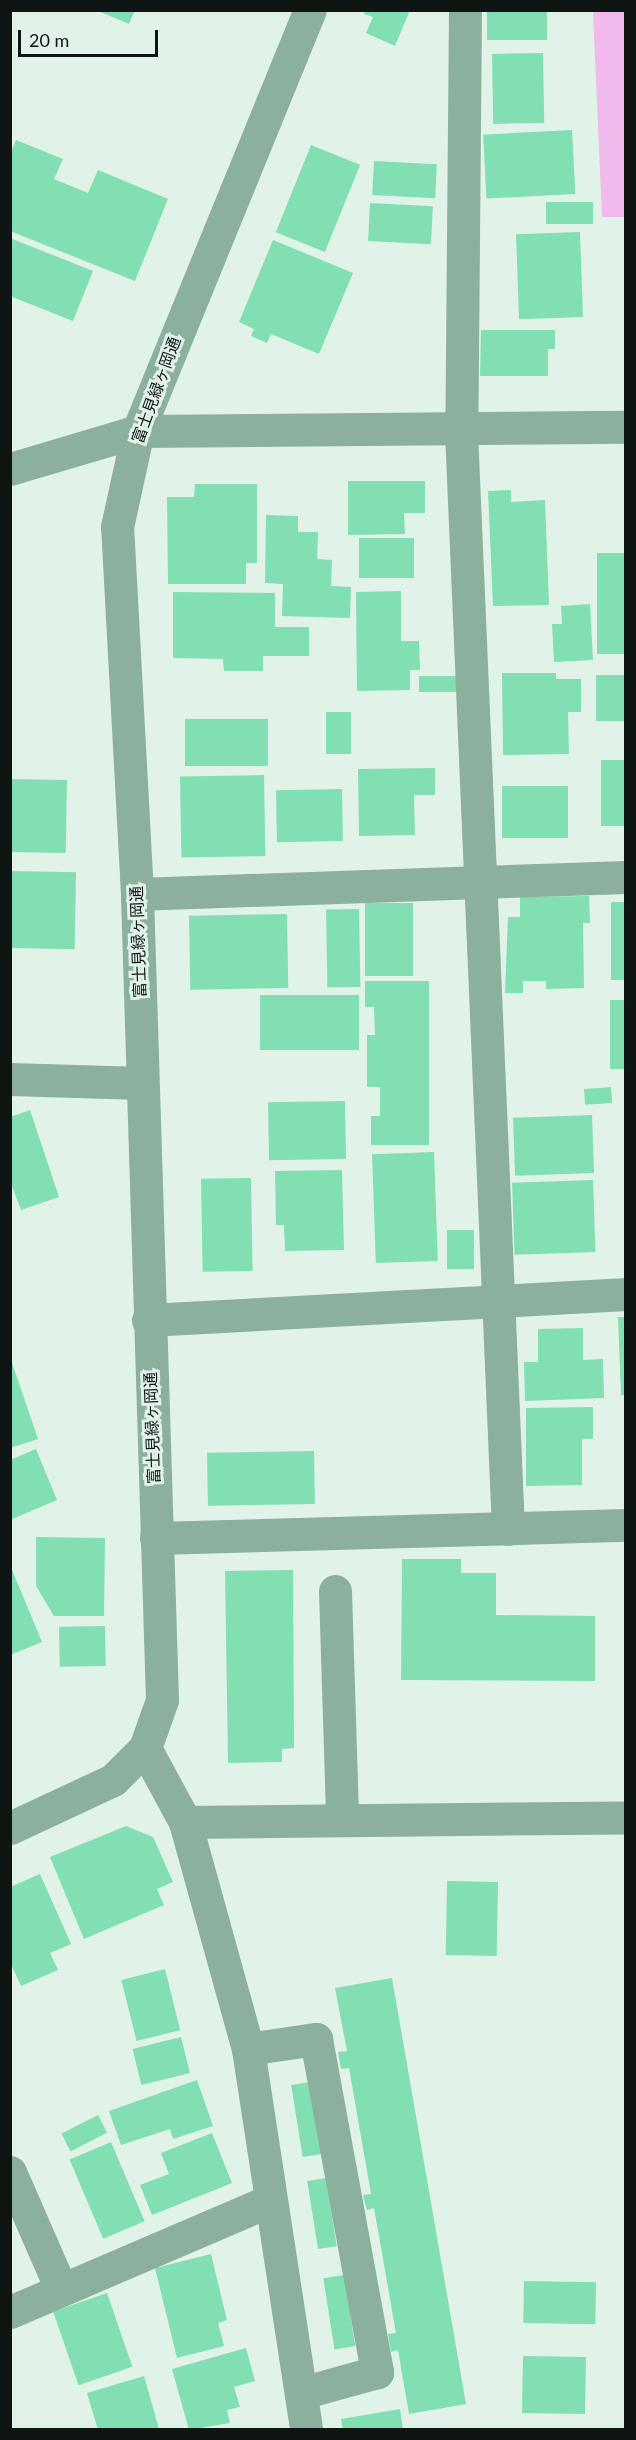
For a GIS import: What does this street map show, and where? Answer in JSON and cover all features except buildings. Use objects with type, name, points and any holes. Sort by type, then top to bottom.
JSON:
[{"type":"street","name":"富士見緑ヶ岡通","points":[[10,1828],[113,1780],[145,1748],[162,1700],[136,894],[117,527],[138,431],[310,10]]},
{"type":"street","points":[[465,10],[460,431],[500,1302],[508,1529]]},
{"type":"street","points":[[10,469],[138,431],[460,431],[626,427]]},
{"type":"street","points":[[136,894],[626,877]]},
{"type":"street","points":[[10,1079],[142,1083]]},
{"type":"street","points":[[148,1320],[626,1294]]},
{"type":"street","points":[[156,1538],[626,1525]]},
{"type":"street","points":[[335,1591],[342,1818]]},
{"type":"street","points":[[145,1748],[185,1822],[248,2049],[269,2201],[302,2393],[306,2430]]},
{"type":"street","points":[[185,1822],[342,1818],[626,1817]]},
{"type":"street","points":[[248,2049],[316,2039],[377,2372],[302,2393]]},
{"type":"street","points":[[10,2172],[61,2289]]},
{"type":"street","points":[[10,2312],[269,2201]]},
{"type":"shaded area","points":[[593,12],[625,12],[625,217],[602,217]]}]
